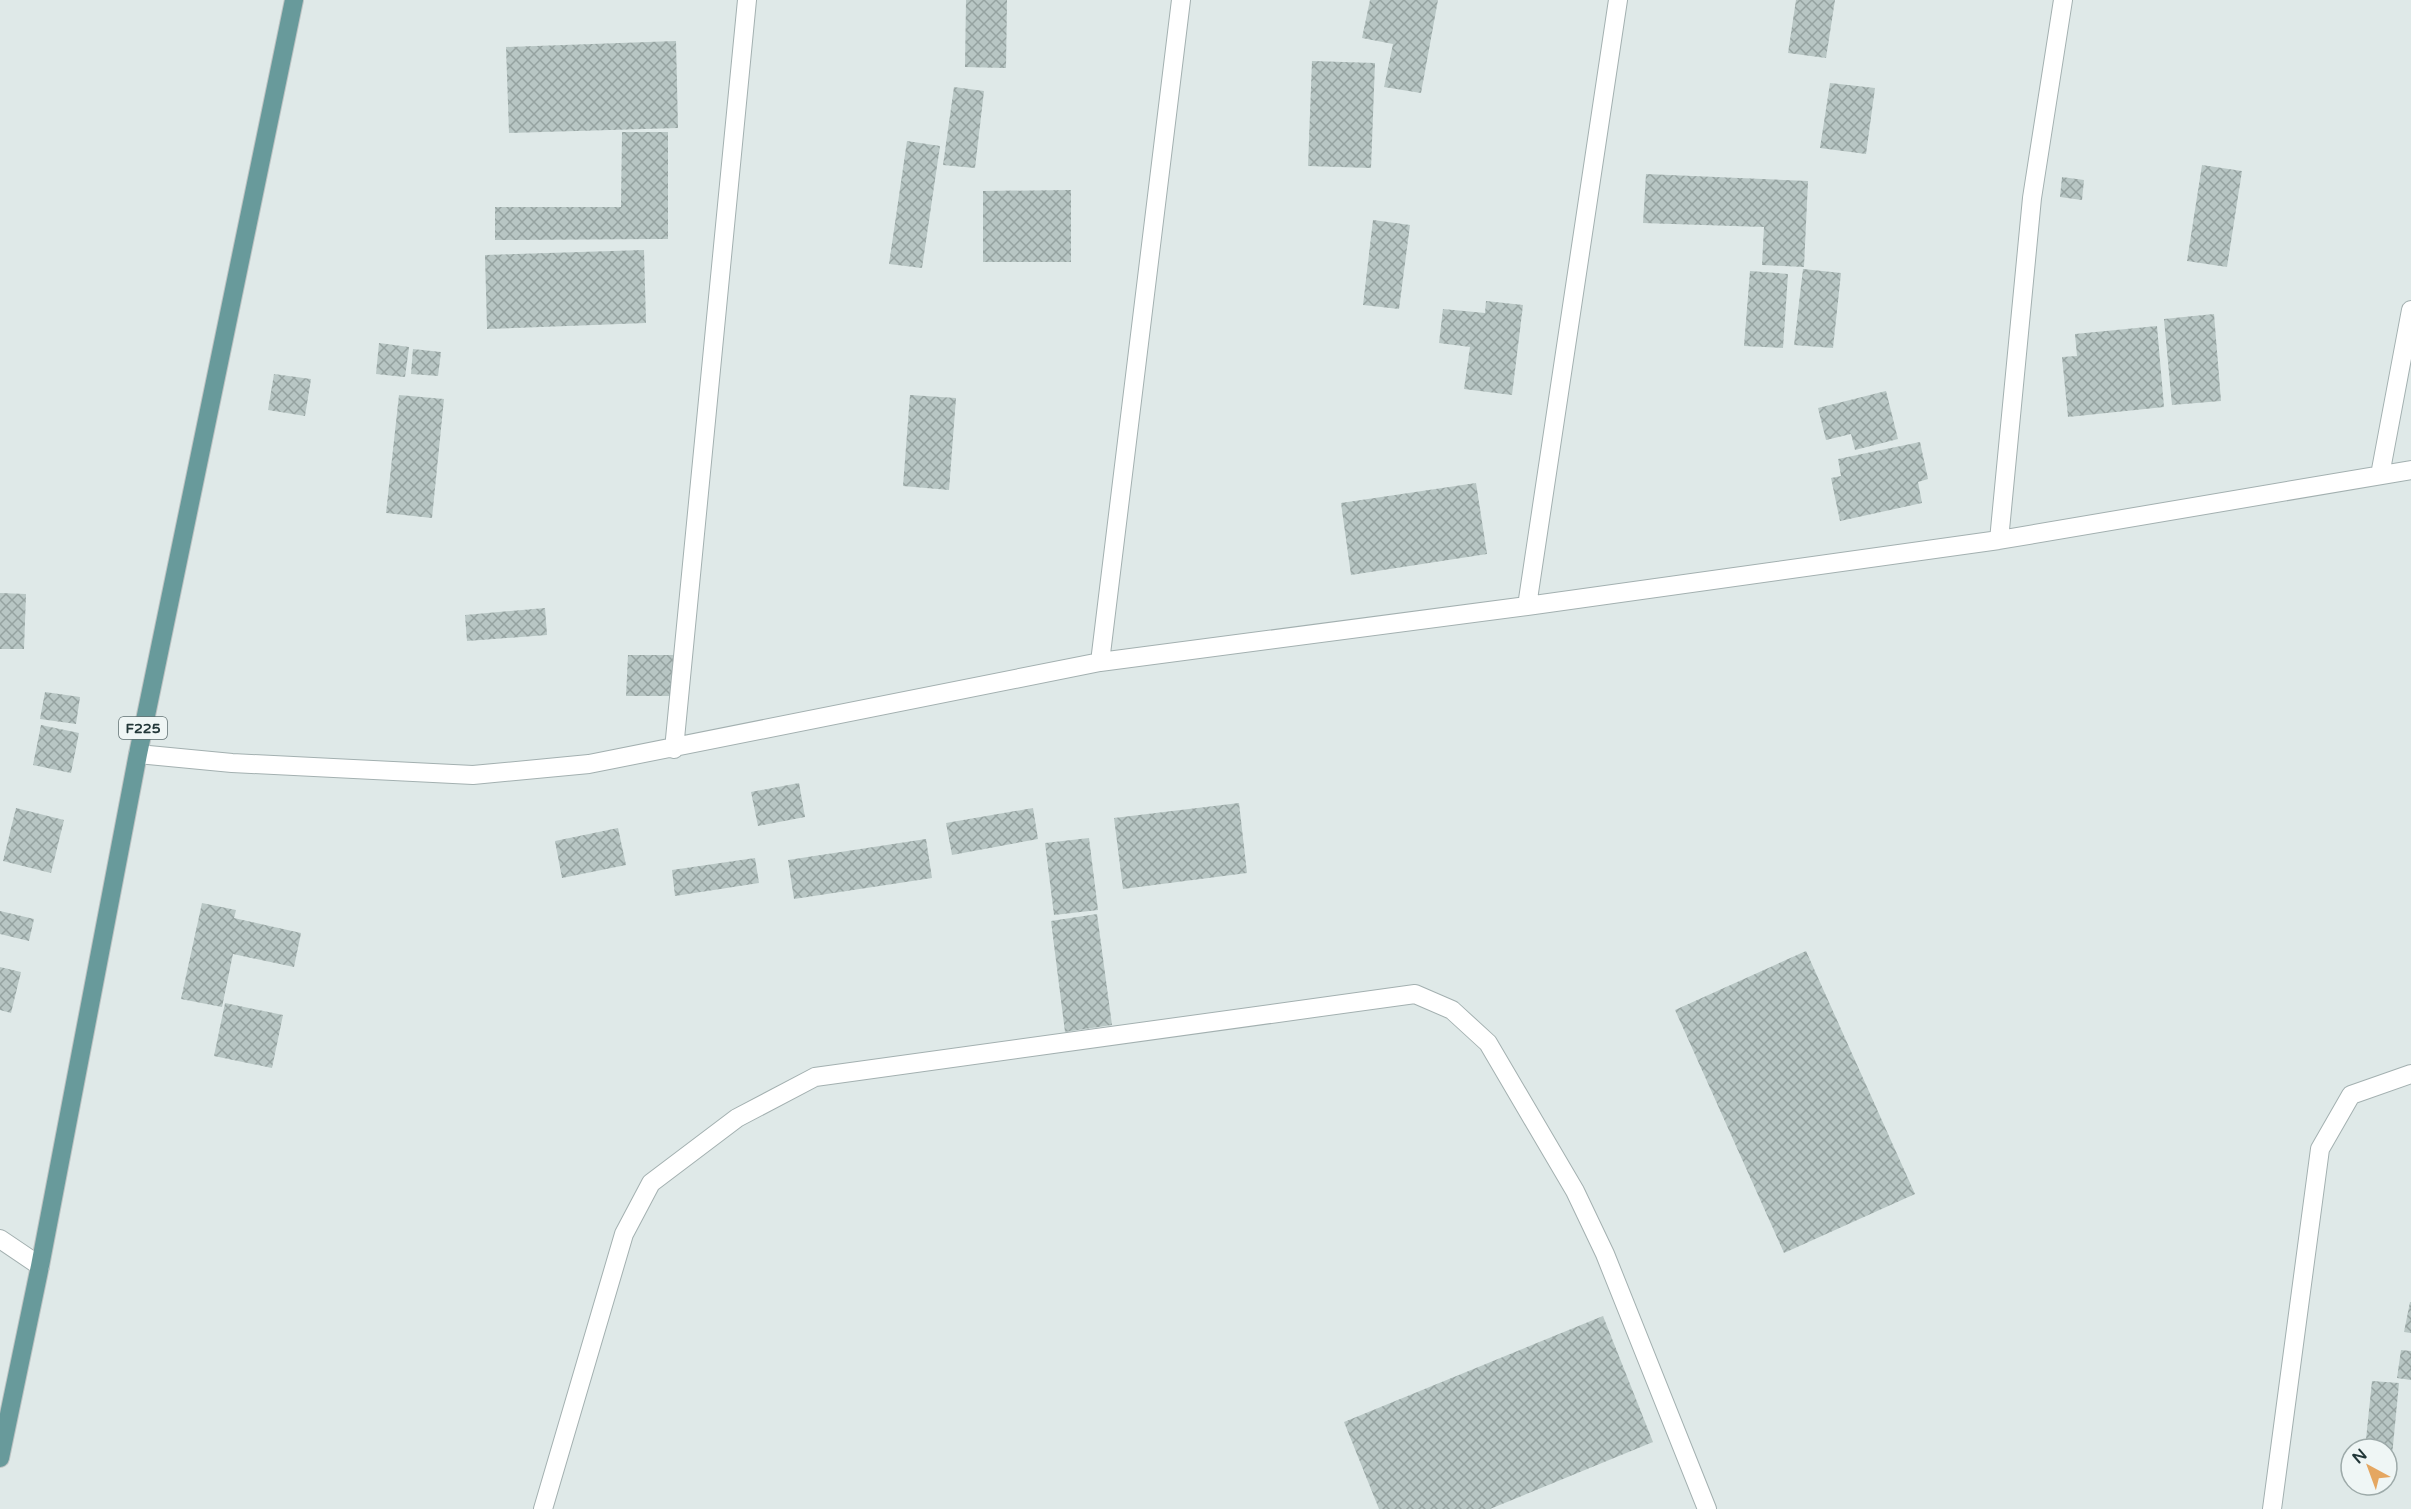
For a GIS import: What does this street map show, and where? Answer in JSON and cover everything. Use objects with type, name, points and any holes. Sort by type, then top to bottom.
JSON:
[{"type":"main road","name":"F225","points":[[0,1458],[40,1266],[138,754],[294,0]]},
{"type":"street","points":[[674,749],[747,0]]},
{"type":"street","points":[[1100,662],[1181,0]]},
{"type":"street","points":[[1527,606],[1618,0]]},
{"type":"street","points":[[2000,540],[2032,198],[2063,0]]},
{"type":"street","points":[[2380,474],[2411,310]]},
{"type":"street","points":[[138,754],[232,763],[473,775],[589,764],[674,749],[1100,662],[1527,606],[2000,540],[2411,470]]},
{"type":"street","points":[[543,1509],[624,1234],[651,1183],[737,1118],[814,1077],[1415,994],[1452,1010],[1488,1043],[1575,1191],[1605,1254],[1707,1509]]},
{"type":"street","points":[[2272,1509],[2320,1149],[2351,1095],[2411,1074]]},
{"type":"street","points":[[0,1239],[40,1266]]},
{"type":"building","points":[[966,0],[1007,0],[1006,68],[965,67]]},
{"type":"building","points":[[1370,0],[1438,0],[1421,93],[1384,87],[1393,44],[1362,38]]},
{"type":"building","points":[[1796,0],[1835,0],[1826,58],[1788,53]]},
{"type":"building","points":[[676,41],[678,128],[509,133],[506,47]]},
{"type":"building","points":[[1312,61],[1375,63],[1371,168],[1308,166]]},
{"type":"building","points":[[1830,83],[1875,88],[1866,154],[1820,148]]},
{"type":"building","points":[[954,87],[984,91],[975,168],[943,165]]},
{"type":"building","points":[[622,132],[668,132],[668,239],[495,240],[495,207],[621,207]]},
{"type":"building","points":[[907,141],[940,146],[922,268],[889,264]]},
{"type":"building","points":[[2202,165],[2242,171],[2227,267],[2187,261]]},
{"type":"building","points":[[1646,174],[1808,181],[1804,267],[1762,265],[1764,227],[1643,223]]},
{"type":"building","points":[[2062,177],[2084,180],[2082,200],[2060,197]]},
{"type":"building","points":[[1071,190],[1071,262],[983,262],[983,191]]},
{"type":"building","points":[[1373,220],[1410,225],[1399,309],[1363,305]]},
{"type":"building","points":[[644,250],[646,323],[487,329],[485,255]]},
{"type":"building","points":[[1803,269],[1841,273],[1833,348],[1794,345]]},
{"type":"building","points":[[1750,271],[1788,274],[1783,348],[1744,346]]},
{"type":"building","points":[[1486,301],[1523,305],[1512,395],[1464,389],[1470,347],[1439,343],[1443,309],[1485,313]]},
{"type":"building","points":[[2214,314],[2221,401],[2172,405],[2164,319]]},
{"type":"building","points":[[2157,326],[2164,407],[2068,417],[2062,357],[2077,356],[2075,334]]},
{"type":"building","points":[[379,343],[409,347],[405,377],[376,374]]},
{"type":"building","points":[[413,349],[441,352],[438,376],[411,374]]},
{"type":"building","points":[[274,374],[311,379],[305,416],[268,410]]},
{"type":"building","points":[[1886,391],[1898,439],[1855,450],[1851,434],[1826,440],[1818,408]]},
{"type":"building","points":[[399,395],[444,399],[432,518],[386,513]]},
{"type":"building","points":[[910,395],[956,398],[949,490],[903,486]]},
{"type":"building","points":[[1920,442],[1928,479],[1918,482],[1922,503],[1840,521],[1831,478],[1841,476],[1838,459]]},
{"type":"building","points":[[1476,483],[1487,554],[1351,575],[1341,503]]},
{"type":"building","points":[[0,593],[26,594],[24,649],[0,649]]},
{"type":"building","points":[[545,608],[547,635],[467,641],[465,615]]},
{"type":"building","points":[[628,655],[681,655],[680,696],[626,696]]},
{"type":"building","points":[[45,692],[80,697],[76,724],[40,719]]},
{"type":"building","points":[[41,725],[79,733],[71,773],[33,765]]},
{"type":"building","points":[[799,783],[805,817],[758,826],[751,792]]},
{"type":"building","points":[[1239,803],[1247,873],[1123,889],[1114,818]]},
{"type":"building","points":[[16,808],[64,820],[51,873],[3,861]]},
{"type":"building","points":[[1033,808],[1038,839],[952,855],[946,823]]},
{"type":"building","points":[[618,828],[626,865],[562,878],[555,841]]},
{"type":"building","points":[[1089,838],[1098,910],[1054,915],[1045,843]]},
{"type":"building","points":[[926,839],[932,878],[794,899],[788,860]]},
{"type":"building","points":[[755,858],[759,883],[675,896],[672,870]]},
{"type":"building","points":[[202,903],[236,910],[234,918],[301,933],[294,967],[233,954],[222,1007],[181,999]]},
{"type":"building","points":[[0,911],[34,919],[29,941],[0,934]]},
{"type":"building","points":[[1097,914],[1112,1025],[1065,1032],[1051,921]]},
{"type":"building","points":[[1806,951],[1915,1194],[1784,1253],[1675,1010]]},
{"type":"building","points":[[0,967],[21,972],[11,1013],[0,1010]]},
{"type":"building","points":[[225,1003],[283,1015],[272,1068],[214,1056]]},
{"type":"building","points":[[2411,1302],[2411,1333],[2404,1332]]},
{"type":"building","points":[[1603,1316],[1653,1442],[1490,1509],[1379,1509],[1344,1422]]},
{"type":"building","points":[[2401,1350],[2411,1351],[2411,1380],[2397,1378]]},
{"type":"building","points":[[2372,1381],[2399,1383],[2394,1437],[2366,1437]]}]
